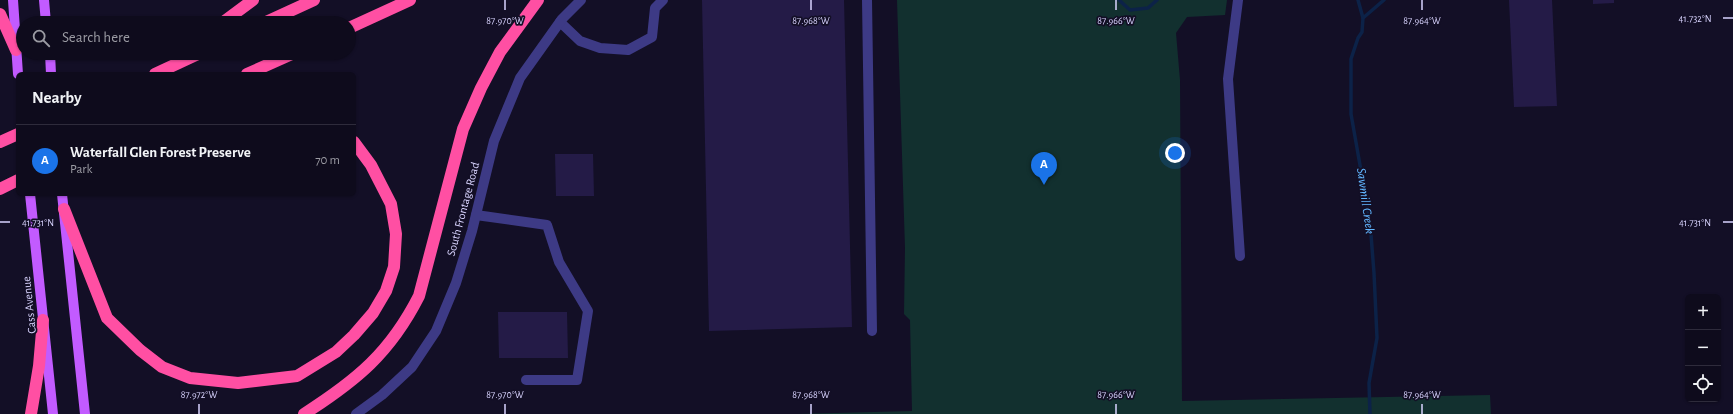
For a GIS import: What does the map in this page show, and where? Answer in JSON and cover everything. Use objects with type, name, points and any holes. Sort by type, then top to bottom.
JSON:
[{"type":"highway","points":[[231,16],[253,0]]},
{"type":"highway","points":[[279,16],[314,0]]},
{"type":"highway","points":[[356,25],[410,0]]},
{"type":"highway","points":[[304,414],[364,371],[385,350],[408,319],[419,296],[463,129],[481,88],[500,52],[538,0]]},
{"type":"highway","points":[[0,14],[16,50]]},
{"type":"highway","points":[[157,72],[173,60]]},
{"type":"highway","points":[[158,72],[185,60]]},
{"type":"highway","points":[[251,72],[278,60]]},
{"type":"highway","points":[[0,142],[16,135]]},
{"type":"highway","points":[[64,209],[107,318],[140,350],[162,366],[190,378],[238,383],[297,376],[336,352],[373,314],[386,291],[394,267],[396,234],[391,204],[371,165],[356,145]]},
{"type":"highway","points":[[0,189],[16,181]]},
{"type":"highway","points":[[31,414],[39,366],[43,320]]},
{"type":"main road","points":[[13,0],[16,50]]},
{"type":"main road","points":[[44,0],[45,16]]},
{"type":"main road","points":[[17,60],[18,72]]},
{"type":"main road","points":[[50,60],[51,72]]},
{"type":"main road","name":"Cass Avenue","points":[[30,196],[53,414]]},
{"type":"main road","points":[[62,196],[85,414]]},
{"type":"street","name":"South Frontage Road","points":[[356,414],[382,395],[412,367],[436,331],[456,283],[476,214],[494,141],[520,78],[560,22],[581,0]]},
{"type":"street","points":[[560,22],[580,41],[600,48],[628,50],[652,37],[655,8],[663,0]]},
{"type":"street","points":[[867,0],[872,331]]},
{"type":"street","points":[[1238,0],[1228,79],[1240,256]]},
{"type":"street","points":[[476,214],[547,225],[559,262],[588,311],[577,380],[526,380]]},
{"type":"green space","points":[[897,0],[1227,0],[1225,15],[1187,17],[1176,33],[1180,80],[1182,401],[1490,395],[1491,414],[796,414],[912,411],[910,320],[904,314],[905,248]]},
{"type":"building","points":[[702,0],[844,0],[852,327],[709,331]]},
{"type":"building","points":[[1509,0],[1552,0],[1557,106],[1514,107]]},
{"type":"building","points":[[1593,0],[1614,0],[1614,3],[1593,4]]},
{"type":"building","points":[[555,154],[593,154],[594,196],[556,196]]},
{"type":"building","points":[[498,312],[567,312],[568,358],[499,358]]},
{"type":"waterway","points":[[1119,0],[1130,10],[1148,8],[1157,0]]},
{"type":"waterway","name":"Sawmill Creek","points":[[1358,0],[1363,18],[1362,32],[1358,38],[1351,59],[1351,114],[1370,222],[1374,273],[1377,338],[1369,383],[1370,414]]},
{"type":"waterway","name":"Sawmill Creek","points":[[1363,18],[1384,0]]},
{"type":"place","name":"Waterfall Glen Forest Preserve","points":[[1044,185]]}]
